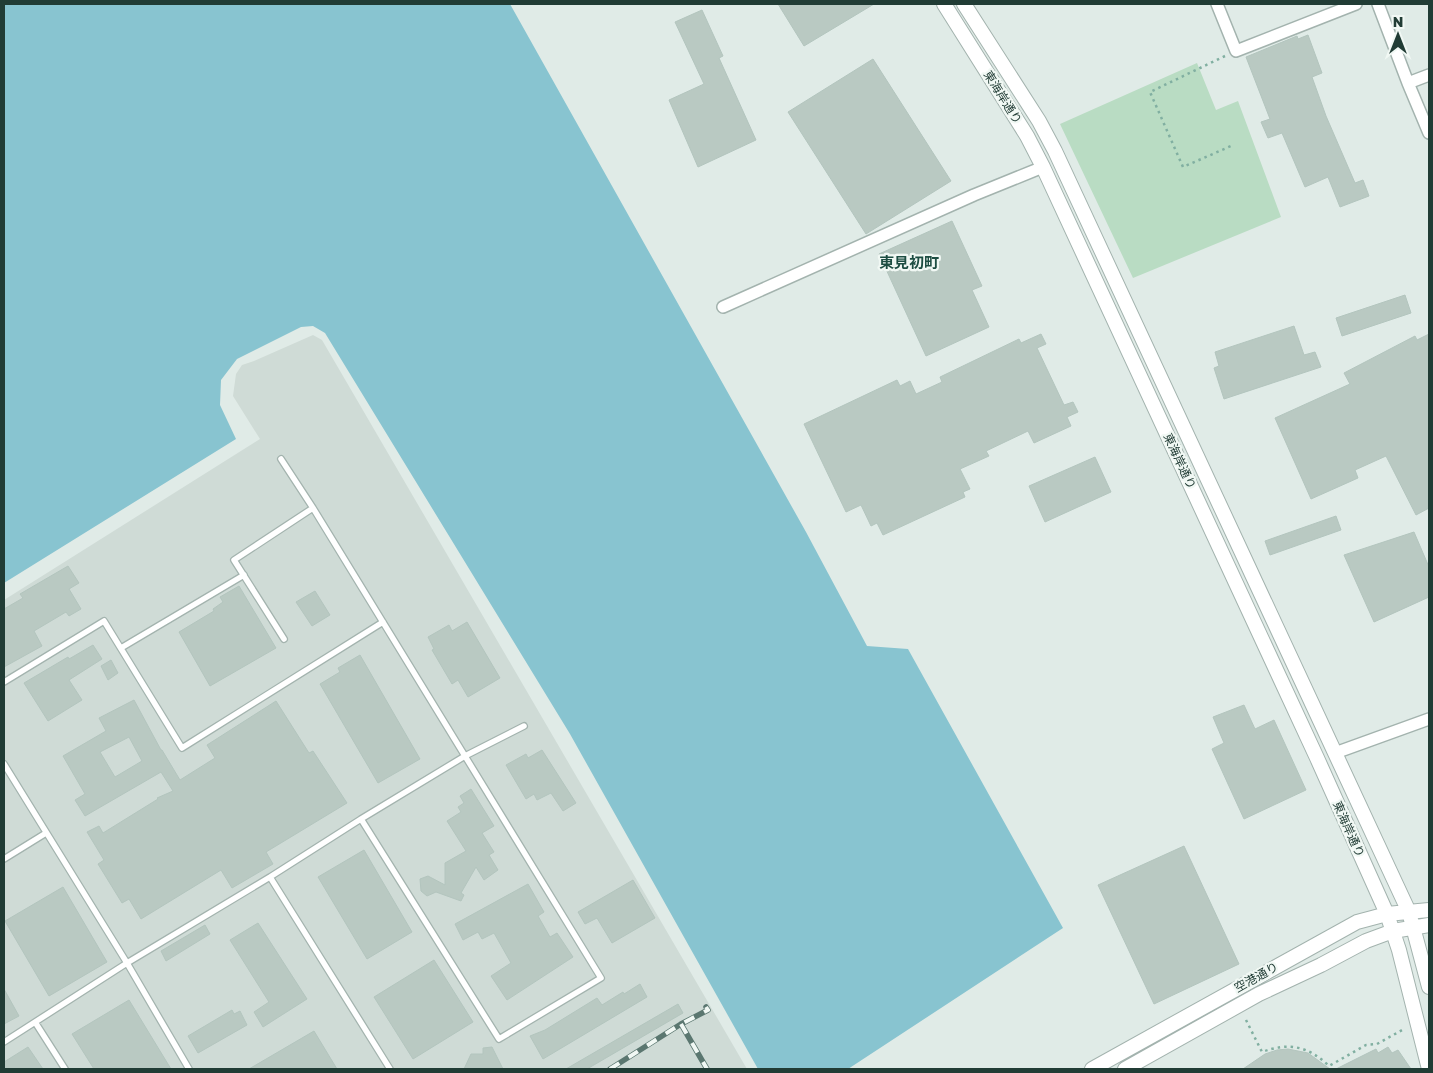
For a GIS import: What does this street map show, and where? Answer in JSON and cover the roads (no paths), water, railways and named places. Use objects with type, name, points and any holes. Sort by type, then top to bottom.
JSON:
[{"type":"street","name":"東海岸通り","points":[[944,4],[1028,136],[1309,740],[1393,931],[1429,1069]]},
{"type":"street","name":"東海岸通り","points":[[964,4],[1047,135],[1409,912],[1429,986]]},
{"type":"street","points":[[1217,4],[1236,51],[1356,4]]},
{"type":"street","points":[[1378,4],[1429,133]]},
{"type":"street","points":[[1408,83],[1429,75]]},
{"type":"street","points":[[723,308],[974,195],[1043,167]]},
{"type":"street","points":[[1335,753],[1429,719]]},
{"type":"street","name":"空港通り","points":[[1092,1069],[1357,922],[1386,914],[1429,910]]},
{"type":"street","points":[[1125,1069],[1258,994],[1321,965],[1366,941],[1393,931],[1429,924]]},
{"type":"lane","points":[[281,459],[466,756],[600,978],[499,1039],[361,819]]},
{"type":"lane","points":[[284,639],[234,560],[313,508]]},
{"type":"lane","points":[[121,648],[244,575]]},
{"type":"lane","points":[[4,682],[104,621],[182,748],[383,622]]},
{"type":"lane","points":[[4,1042],[127,963],[270,877],[361,819],[466,756],[524,726]]},
{"type":"lane","points":[[4,764],[127,963],[189,1069]]},
{"type":"lane","points":[[4,859],[46,833]]},
{"type":"lane","points":[[270,877],[390,1069]]},
{"type":"lane","points":[[35,1022],[65,1069]]},
{"type":"water","points":[[4,4],[510,4],[806,532],[867,646],[908,649],[1063,928],[848,1069],[758,1069],[570,734],[325,333],[313,326],[301,327],[237,359],[221,380],[220,405],[236,439],[4,583]]},
{"type":"railway","points":[[610,1069],[681,1024],[708,1010],[706,1007]]},
{"type":"railway","points":[[681,1024],[707,1069]]},
{"type":"district","name":"東見初町","points":[[909,262]]}]
